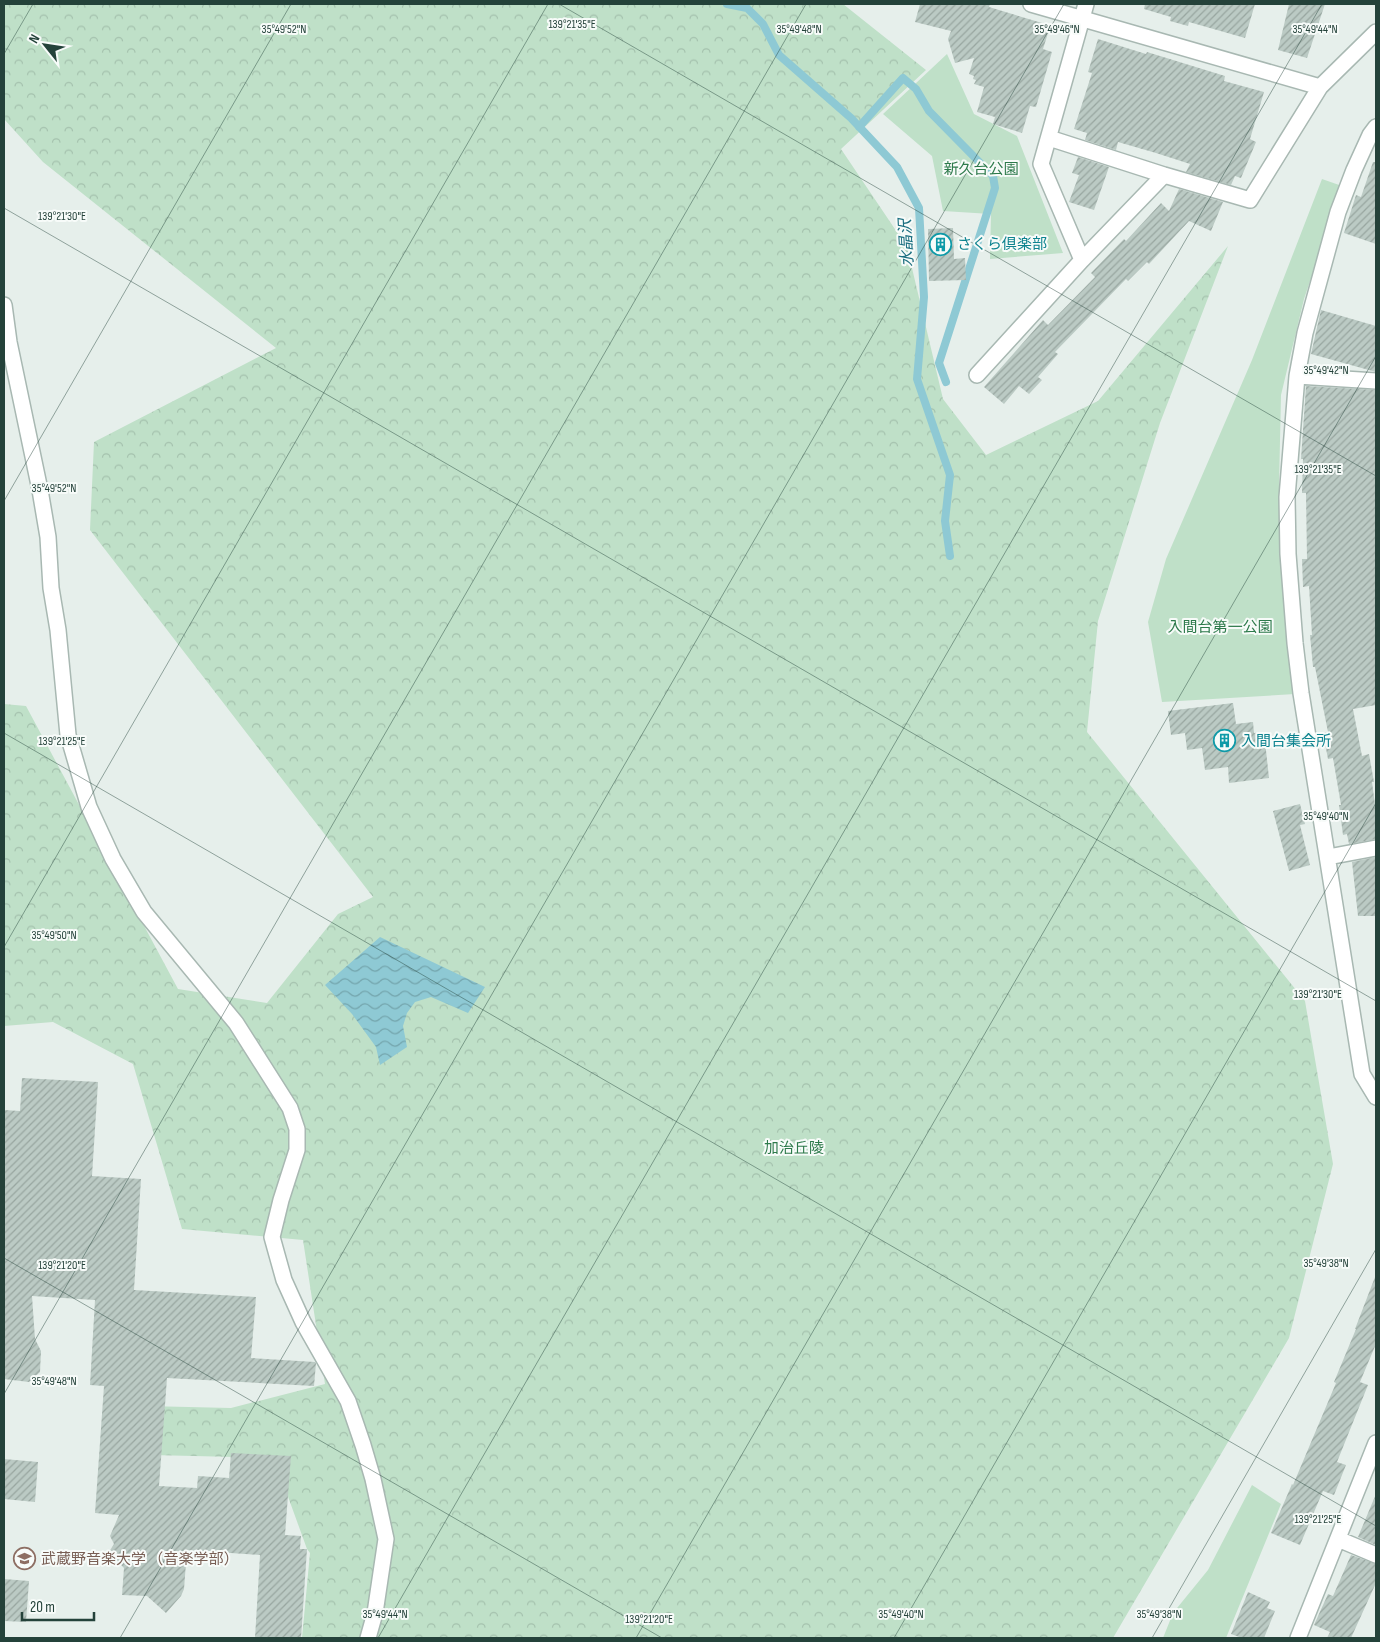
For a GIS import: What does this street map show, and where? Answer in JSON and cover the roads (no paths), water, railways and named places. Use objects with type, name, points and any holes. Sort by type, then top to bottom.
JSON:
[{"type":"street","points":[[1031,4],[1084,11],[1320,87]]},
{"type":"street","points":[[1082,260],[1041,164],[1084,11]]},
{"type":"street","points":[[1049,138],[1250,200],[1320,87],[1376,32]]},
{"type":"street","points":[[1376,127],[1370,135],[1354,170],[1338,212],[1304,333],[1297,376],[1287,497],[1288,554],[1301,694],[1362,1074],[1376,1097]]},
{"type":"street","points":[[977,375],[1082,260],[1164,175]]},
{"type":"street","points":[[4,304],[9,342],[48,537],[51,588],[58,630],[68,735],[89,807],[113,859],[144,912],[236,1023],[290,1108],[297,1129],[297,1150],[281,1200],[272,1238],[284,1280],[303,1322],[348,1401],[373,1479],[386,1539],[375,1613],[368,1638]]},
{"type":"street","points":[[1297,376],[1376,381]]},
{"type":"street","points":[[1328,857],[1376,848]]},
{"type":"street","points":[[1298,1638],[1376,1444]]},
{"type":"street","points":[[1338,1539],[1376,1555]]},
{"type":"water","points":[[380,937],[485,987],[468,1013],[431,997],[415,1002],[407,1013],[403,1026],[407,1047],[380,1065],[376,1047],[352,1014],[325,985]]},
{"type":"waterway","name":"水晶沢","points":[[727,4],[747,8],[763,24],[779,55],[851,118],[897,167],[919,208],[924,297],[917,379],[950,475],[945,521],[950,556]]},
{"type":"waterway","points":[[859,127],[903,78],[916,89],[929,111],[993,176],[995,188],[939,363],[946,382]]},
{"type":"place","name":"さくら倶楽部","points":[[941,244]]},
{"type":"place","name":"入間台集会所","points":[[1225,741]]},
{"type":"place","name":"武蔵野音楽大学 （音楽学部）","points":[[25,1559]]},
{"type":"park label","name":"新久台公園","points":[[981,169]]},
{"type":"park label","name":"入間台第一公園","points":[[1220,627]]},
{"type":"park label","name":"加治丘陵","points":[[794,1148]]}]
